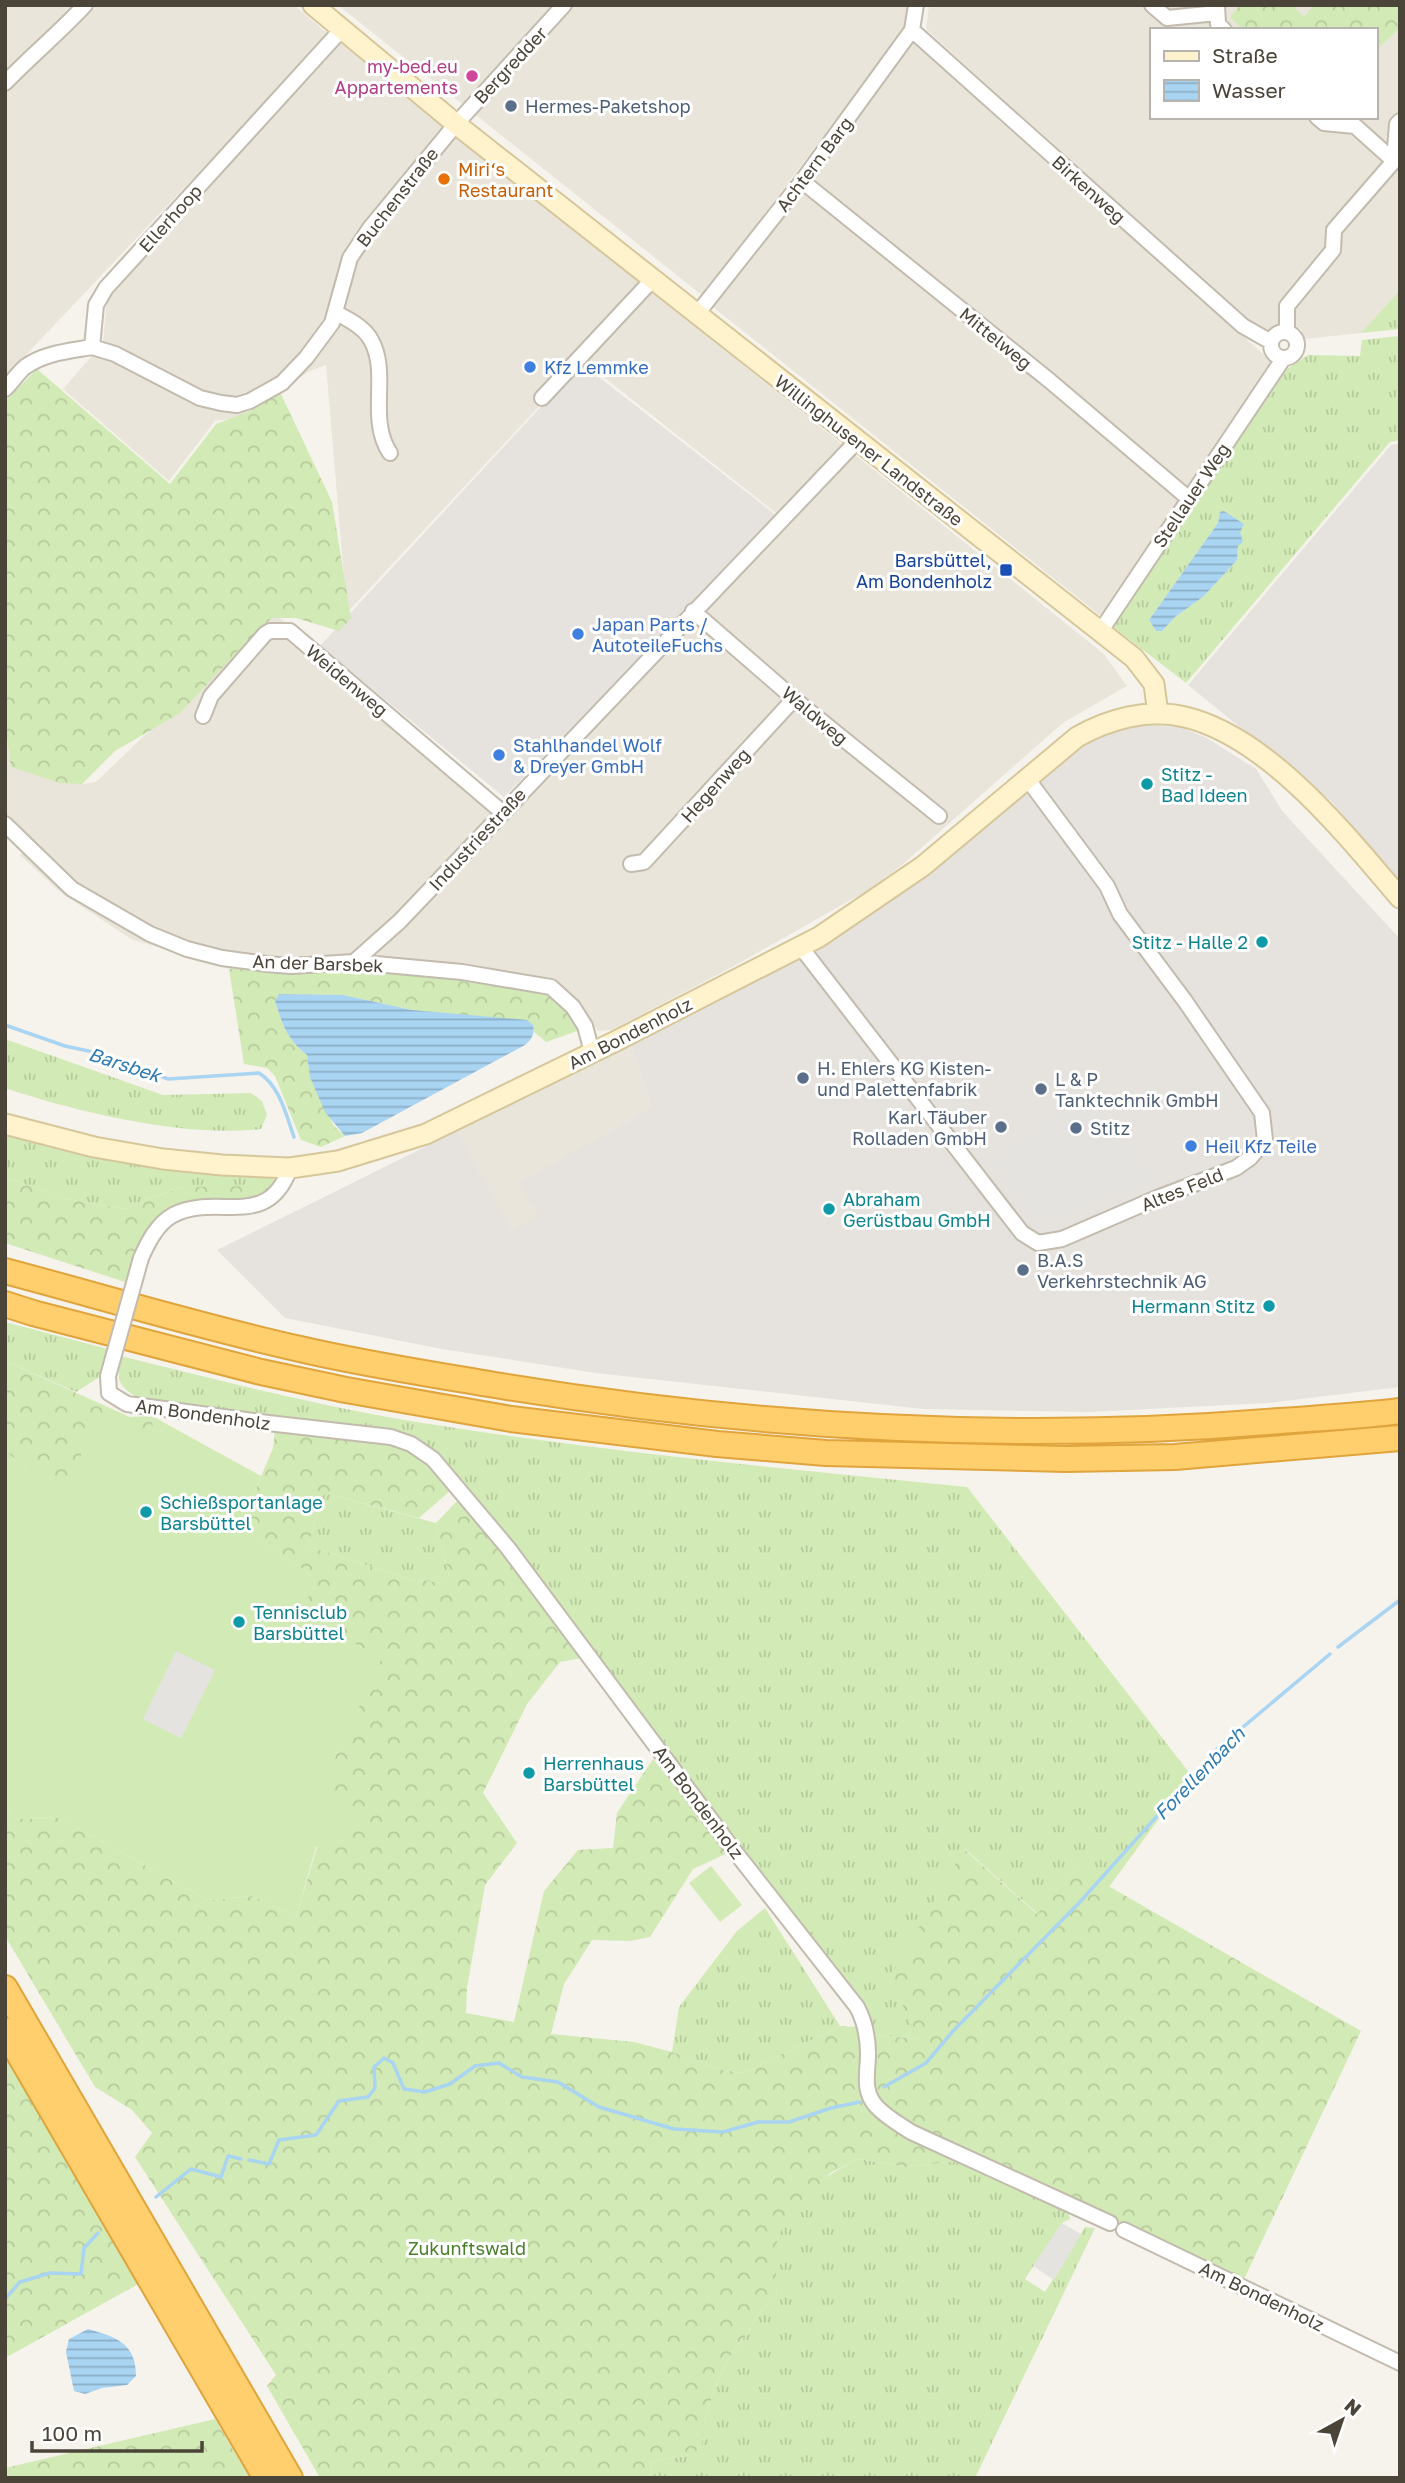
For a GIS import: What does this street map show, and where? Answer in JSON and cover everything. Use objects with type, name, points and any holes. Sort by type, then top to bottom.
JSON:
[{"type":"highway","points":[[5,1260],[96,1296]]},
{"type":"highway","points":[[5,1270],[302,1349],[421,1373],[597,1402],[733,1417],[921,1430],[1087,1431],[1179,1430],[1400,1411]]},
{"type":"highway","points":[[5,1304],[261,1372],[346,1390],[510,1419],[717,1444],[826,1453],[1066,1459],[1175,1457],[1400,1438]]},
{"type":"highway","points":[[5,1988],[290,2478]]},
{"type":"highway","points":[[5,2030],[266,2478]]},
{"type":"main road","name":"Willinghusener Landstraße","points":[[313,5],[456,124],[1134,658],[1154,684],[1158,714]]},
{"type":"main road","name":"Am Bondenholz","points":[[290,1168],[338,1161],[426,1134],[819,937],[923,866],[1076,737],[1122,718],[1158,714]]},
{"type":"main road","points":[[1158,714],[1185,717],[1213,727],[1260,756],[1314,802],[1400,898]]},
{"type":"main road","points":[[5,1124],[94,1147],[163,1159],[290,1168]]},
{"type":"street","points":[[5,83],[85,5]]},
{"type":"street","name":"Bergredder","points":[[456,124],[564,5]]},
{"type":"street","name":"Achtern Barg","points":[[697,314],[802,181],[912,30],[916,5]]},
{"type":"street","points":[[1152,5],[1167,18],[1217,9],[1218,24],[1222,28]]},
{"type":"street","name":"Ellerhoop","points":[[92,347],[96,305],[106,288],[342,29]]},
{"type":"street","name":"Birkenweg","points":[[912,30],[1242,326],[1271,342]]},
{"type":"street","points":[[1319,119],[1324,123],[1354,126],[1394,161]]},
{"type":"street","points":[[1283,359],[1276,356],[1271,349],[1271,342],[1277,334],[1287,332],[1287,306],[1333,250],[1334,230],[1394,161],[1397,124],[1400,121]]},
{"type":"street","name":"Buchenstraße","points":[[92,347],[115,354],[200,398],[237,405],[250,401],[282,383],[324,336],[336,313],[350,258],[370,228],[456,124]]},
{"type":"street","name":"Mittelweg","points":[[802,181],[1059,389],[1188,498]]},
{"type":"street","points":[[542,398],[653,278]]},
{"type":"street","points":[[336,313],[360,328],[370,338],[377,355],[379,428],[383,444],[390,453]]},
{"type":"street","name":"Stellauer Weg","points":[[1100,632],[1283,359],[1291,357],[1297,351],[1298,343],[1294,336],[1287,332]]},
{"type":"street","points":[[5,388],[26,367],[35,362],[92,347]]},
{"type":"street","name":"Industriestraße","points":[[354,962],[400,921],[858,440]]},
{"type":"street","name":"Waldweg","points":[[693,611],[794,699],[939,816]]},
{"type":"street","name":"Weidenweg","points":[[203,716],[211,696],[265,634],[270,631],[290,631],[502,812]]},
{"type":"street","name":"Hegenweg","points":[[631,864],[644,862],[794,699]]},
{"type":"street","name":"Altes Feld","points":[[800,946],[1022,1233],[1038,1243],[1062,1239],[1083,1231],[1157,1198],[1236,1168],[1250,1158],[1265,1140],[1262,1114],[1185,1001],[1120,914],[1107,886],[1026,777]]},
{"type":"street","name":"An der Barsbek","points":[[5,824],[72,889],[150,934],[175,944],[222,958],[267,964],[291,966],[354,962],[462,972],[551,987],[573,1007],[585,1026],[592,1052]]},
{"type":"street","name":"Am Bondenholz","points":[[290,1168],[278,1193],[267,1201],[250,1207],[203,1207],[173,1215],[155,1232],[141,1258],[108,1376],[109,1393],[127,1404],[391,1437],[411,1444],[433,1459],[508,1548],[729,1844],[857,2007],[866,2029],[869,2056],[866,2082],[874,2104],[888,2118],[911,2132],[1400,2363]]},
{"type":"shaded area","points":[[5,5],[294,5],[329,35],[5,377]]},
{"type":"shaded area","points":[[338,5],[910,5],[906,26],[703,296]]},
{"type":"shaded area","points":[[929,5],[1400,5],[1400,290],[1361,333],[1304,339],[1301,329],[1292,324],[1281,323],[1271,336],[1257,330],[926,29]]},
{"type":"shaded area","points":[[338,41],[1104,654],[1127,686],[1064,722],[902,865],[870,889],[734,966],[612,1030],[598,1031],[569,994],[373,970],[229,969],[131,939],[60,892],[20,855],[32,843],[5,817],[5,721],[82,784],[96,782],[273,612],[511,816],[692,627],[786,521],[582,360],[347,613],[326,365],[310,371],[237,418],[215,421],[169,481],[63,389],[103,343],[107,297]]},
{"type":"shaded area","points":[[914,41],[1271,361],[1101,616],[713,307]]},
{"type":"shaded area","points":[[581,363],[777,516],[504,797],[320,646]]},
{"type":"shaded area","points":[[1400,443],[1400,883],[1331,801],[1188,685],[1391,445]]},
{"type":"shaded area","points":[[1117,727],[1180,727],[1207,738],[1256,769],[1283,812],[1400,939],[1400,1387],[1267,1403],[1090,1412],[923,1409],[596,1373],[442,1349],[285,1318],[217,1250],[457,1131],[512,1231],[538,1216],[519,1183],[652,1107],[630,1042],[824,941],[1078,743]]},
{"type":"shaded area","points":[[630,1042],[652,1107],[520,1183],[538,1216],[512,1232],[457,1131]]},
{"type":"shaded area","name":"Stitz","points":[[1086,1092],[1152,1180],[1039,1223],[993,1163]]},
{"type":"shaded area","points":[[176,1651],[215,1670],[181,1738],[143,1719]]},
{"type":"shaded area","points":[[1062,2223],[1081,2234],[1054,2280],[1033,2266]]},
{"type":"green space","points":[[1240,5],[1292,5],[1304,17],[1314,5],[1400,5],[1400,28],[1377,49],[1377,28],[1241,28],[1230,17]]},
{"type":"green space","points":[[1400,290],[1400,329],[1361,333]]},
{"type":"green space","points":[[1400,336],[1400,440],[1390,442],[1186,683],[1112,626],[1287,369],[1308,355],[1360,356],[1362,340]],"holes":[[[1219,516],[1239,520],[1237,560],[1204,596],[1175,617],[1162,631],[1156,631],[1149,620],[1218,523]]]},
{"type":"green space","points":[[37,369],[170,484],[216,424],[250,411],[280,392],[332,502],[351,618],[339,631],[296,618],[272,618],[180,713],[115,751],[82,784],[60,783],[11,767],[5,721],[5,401]]},
{"type":"green space","points":[[229,969],[373,970],[552,992],[583,1029],[546,1042],[534,1032],[533,1025],[412,1010],[343,995],[279,994],[275,1001],[283,1024],[290,1038],[307,1055],[310,1077],[334,1126],[345,1136],[321,1147],[301,1140],[275,1076],[267,1068],[244,1064]]},
{"type":"green space","points":[[5,1039],[163,1095],[251,1093],[262,1101],[267,1115],[261,1129],[199,1130],[132,1121],[65,1106],[5,1088]]},
{"type":"green space","points":[[5,1134],[96,1157],[273,1174],[278,1178],[273,1190],[184,1187],[125,1209],[62,1198],[5,1177]]},
{"type":"green space","points":[[5,1177],[62,1198],[125,1209],[184,1187],[260,1186],[273,1190],[263,1197],[244,1200],[203,1200],[176,1205],[155,1221],[147,1232],[125,1282],[5,1243]]},
{"type":"green space","points":[[5,1322],[108,1349],[101,1376],[76,1392],[5,1361]]},
{"type":"green space","points":[[121,1356],[238,1385],[396,1419],[635,1452],[967,1487],[1191,1775],[1109,1887],[1077,1868],[1038,1914],[965,1849],[919,2039],[872,2035],[424,1445],[401,1433],[138,1398],[120,1381]]},
{"type":"green space","points":[[5,1361],[130,1417],[152,1416],[154,1435],[64,1498],[5,1451]]},
{"type":"green space","points":[[97,1415],[153,1435],[152,1416],[261,1476],[240,1526],[309,1573],[315,1583],[300,1614],[382,1658],[333,1762],[333,1793],[353,1810],[346,1842],[316,1847],[296,1917],[253,1896],[208,1900],[59,1818],[13,1819],[5,1805],[5,1451],[64,1497]]},
{"type":"green space","name":"Zukunftswald","points":[[275,1430],[388,1444],[409,1451],[423,1461],[451,1490],[419,1518],[324,1493],[308,1546],[408,1579],[443,1583],[449,1576],[436,1523],[459,1499],[503,1549],[586,1657],[560,1662],[527,1704],[483,1793],[517,1843],[485,1885],[467,1988],[466,2013],[514,2022],[544,1891],[578,1850],[613,1848],[617,1813],[653,1759],[728,1853],[693,1869],[650,1937],[630,1941],[592,1940],[564,1984],[551,2034],[634,2042],[723,2070],[744,2073],[840,2026],[859,2027],[862,2097],[884,2120],[958,2161],[906,2167],[859,2159],[832,2172],[793,2208],[778,2236],[775,2254],[777,2297],[763,2308],[723,2369],[706,2415],[700,2447],[689,2455],[662,2459],[650,2464],[653,2478],[320,2478],[267,2386],[276,2375],[135,2157],[152,2133],[132,2110],[95,2087],[5,1936],[5,1805],[13,1819],[59,1818],[208,1900],[253,1896],[296,1917],[333,1794],[333,1762],[381,1658],[299,1614],[315,1583],[309,1573],[240,1526],[273,1448]]},
{"type":"green space","points":[[324,1493],[436,1523],[449,1576],[443,1583],[408,1579],[308,1546]]},
{"type":"green space","points":[[964,1849],[1037,1914],[1077,1868],[1361,2031],[1244,2279],[931,2136],[896,2117],[880,2102],[873,2078],[872,2035],[918,2039],[890,1977]]},
{"type":"green space","points":[[711,1866],[742,1905],[720,1922],[689,1883]]},
{"type":"green space","points":[[765,1908],[840,2026],[744,2073],[723,2070],[672,2052],[679,2007],[737,1931]]},
{"type":"green space","points":[[5,2056],[140,2283],[5,2358]]},
{"type":"green space","points":[[859,2159],[906,2167],[958,2161],[1068,2210],[1070,2219],[1062,2223],[1025,2279],[1045,2292],[1085,2227],[1095,2228],[975,2478],[653,2478],[650,2464],[662,2459],[689,2455],[700,2447],[706,2415],[723,2369],[763,2308],[777,2297],[776,2244],[790,2211],[810,2190],[834,2172]]},
{"type":"green space","points":[[215,2419],[250,2478],[9,2478],[5,2475],[5,2468]]},
{"type":"water","points":[[1224,511],[1244,524],[1240,532],[1243,542],[1238,546],[1237,560],[1204,596],[1175,617],[1162,631],[1156,631],[1149,620],[1218,523],[1220,512]]},
{"type":"water","points":[[279,994],[343,995],[412,1010],[527,1020],[533,1025],[533,1034],[525,1045],[362,1133],[345,1136],[325,1112],[310,1077],[307,1055],[290,1038],[283,1025],[275,1001]]},
{"type":"water","points":[[88,2329],[115,2339],[128,2349],[135,2365],[136,2376],[127,2385],[102,2388],[85,2394],[74,2391],[66,2352],[69,2339]]},
{"type":"waterway","name":"Barsbek","points":[[5,1025],[65,1046],[107,1055],[168,1079],[259,1073],[277,1093],[294,1137]]},
{"type":"waterway","name":"Forellenbach","points":[[1338,1647],[1400,1600]]},
{"type":"waterway","name":"Forellenbach","points":[[884,2087],[926,2063],[953,2031],[1079,1903],[1218,1748],[1330,1654]]},
{"type":"waterway","name":"Forellenbach","points":[[249,2160],[269,2164],[279,2140],[316,2135],[339,2101],[368,2097],[375,2088],[374,2067],[384,2058],[393,2063],[404,2089],[425,2092],[450,2084],[475,2066],[499,2063],[522,2077],[558,2082],[599,2107],[674,2129],[723,2132],[758,2122],[789,2122],[860,2102]]},
{"type":"waterway","name":"Forellenbach","points":[[156,2197],[191,2169],[221,2177],[228,2156],[241,2159]]},
{"type":"waterway","name":"Forellenbach","points":[[5,2299],[20,2282],[50,2273],[81,2274],[84,2248],[98,2233]]},
{"type":"place","name":"my-bed.eu Appartements","points":[[472,76]]},
{"type":"place","name":"Hermes-Paketshop","points":[[511,106]]},
{"type":"place","name":"Miri‘s Restaurant","points":[[444,179]]},
{"type":"place","name":"Kfz Lemmke","points":[[530,367]]},
{"type":"place","name":"Barsbüttel, Am Bondenholz","points":[[1006,570]]},
{"type":"place","name":"Japan Parts / AutoteileFuchs","points":[[578,634]]},
{"type":"place","name":"Stahlhandel Wolf & Dreyer GmbH","points":[[499,755]]},
{"type":"place","name":"Stitz - Bad Ideen","points":[[1147,784]]},
{"type":"place","name":"Stitz - Halle 2","points":[[1262,942]]},
{"type":"place","name":"H. Ehlers KG Kisten- und Palettenfabrik","points":[[803,1078]]},
{"type":"place","name":"L & P Tanktechnik GmbH","points":[[1041,1089]]},
{"type":"place","name":"Karl Täuber Rolladen GmbH","points":[[1001,1127]]},
{"type":"place","name":"Stitz","points":[[1076,1128]]},
{"type":"place","name":"Heil Kfz Teile","points":[[1191,1146]]},
{"type":"place","name":"Abraham Gerüstbau GmbH","points":[[829,1209]]},
{"type":"place","name":"B.A.S Verkehrstechnik AG","points":[[1023,1270]]},
{"type":"place","name":"Hermann Stitz","points":[[1269,1306]]},
{"type":"place","name":"Schießsportanlage Barsbüttel","points":[[146,1512]]},
{"type":"place","name":"Tennisclub Barsbüttel","points":[[239,1622]]},
{"type":"place","name":"Herrenhaus Barsbüttel","points":[[529,1773]]}]
